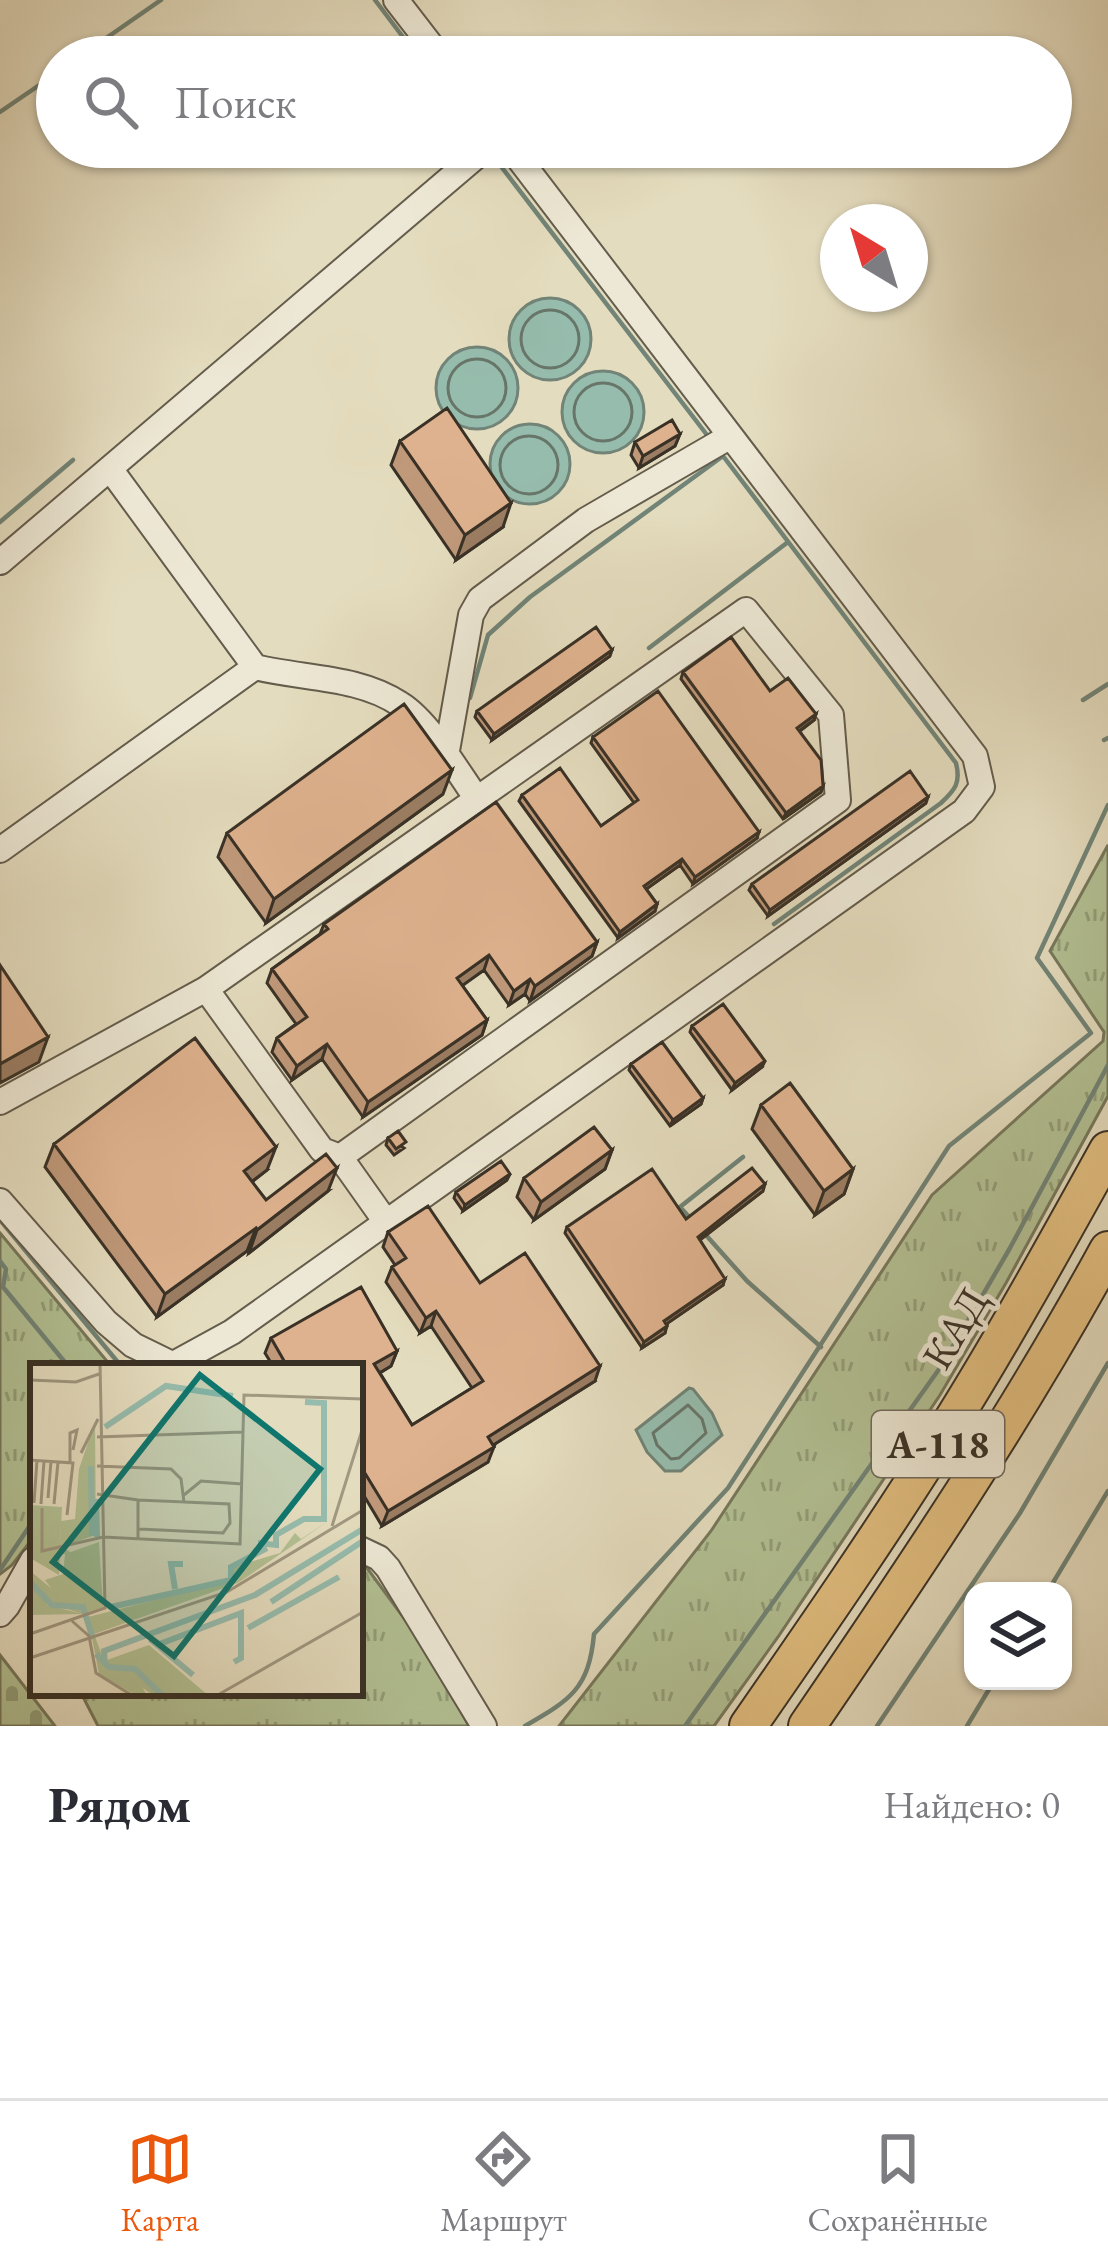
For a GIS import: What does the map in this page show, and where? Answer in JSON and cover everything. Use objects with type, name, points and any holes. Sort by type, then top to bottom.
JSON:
[{"type":"highway","name":"КАД","points":[[748,1726],[948,1427],[1108,1150]]},
{"type":"highway","name":"А-118","points":[[807,1726],[996,1443],[1108,1250]]},
{"type":"street","points":[[396,0],[424,36]]},
{"type":"street","points":[[0,562],[463,168]]},
{"type":"street","points":[[177,1363],[232,1332],[964,812],[982,787],[975,756],[526,168]]},
{"type":"street","points":[[446,756],[471,615],[480,599],[586,520],[730,437]]},
{"type":"street","points":[[111,470],[255,667],[356,685],[402,704],[477,799]]},
{"type":"street","points":[[0,1102],[206,989],[746,610],[831,716],[838,800],[340,1157]]},
{"type":"street","points":[[0,850],[255,667]]},
{"type":"street","points":[[206,989],[322,1150],[340,1157],[386,1222]]},
{"type":"street","points":[[0,1201],[106,1322],[133,1345],[169,1363]]},
{"type":"street","points":[[363,1550],[388,1568],[484,1726]]},
{"type":"street","points":[[0,1614],[30,1565]]},
{"type":"green space","points":[[1108,845],[1108,1096],[940,1395],[714,1726],[559,1726],[711,1531],[932,1195],[1103,1041],[1104,1032],[1050,951]]},
{"type":"green space","points":[[0,1233],[108,1363],[30,1363],[30,1542],[0,1574]]},
{"type":"green space","points":[[363,1567],[423,1644],[469,1726],[98,1726],[83,1696],[363,1696]]},
{"type":"green space","points":[[0,1655],[55,1726],[0,1726]]},
{"type":"water","points":[[550,298],[579,310],[591,339],[579,368],[550,380],[521,368],[509,339],[521,310]]},
{"type":"water","points":[[477,347],[506,359],[518,388],[506,417],[477,429],[448,417],[436,388],[448,359]]},
{"type":"water","points":[[603,371],[632,383],[644,412],[632,441],[603,453],[574,441],[562,412],[574,383]]},
{"type":"water","points":[[530,424],[559,435],[570,464],[559,493],[530,504],[501,493],[490,464],[501,435]]},
{"type":"water","points":[[689,1388],[712,1413],[722,1435],[681,1471],[665,1471],[647,1452],[636,1430]]},
{"type":"building","points":[[447,408],[511,503],[465,535],[400,441]]},
{"type":"building","points":[[672,420],[680,434],[643,456],[635,442]]},
{"type":"building","points":[[596,627],[612,650],[494,734],[477,711]]},
{"type":"building","points":[[731,637],[770,691],[788,678],[816,714],[797,728],[821,760],[823,786],[786,813],[683,672]]},
{"type":"building","points":[[658,691],[759,832],[695,877],[682,859],[644,886],[657,904],[620,932],[522,795],[560,768],[601,826],[638,800],[593,737]]},
{"type":"building","points":[[404,704],[452,770],[274,899],[227,833]]},
{"type":"building","points":[[910,771],[928,797],[770,910],[752,884]]},
{"type":"building","points":[[496,802],[597,942],[535,986],[530,979],[514,991],[489,955],[457,978],[487,1020],[368,1102],[327,1044],[297,1066],[277,1038],[307,1017],[272,969],[328,929],[324,924]]},
{"type":"building","points":[[0,965],[48,1037],[0,1064]]},
{"type":"building","points":[[723,1004],[765,1061],[735,1083],[692,1026]]},
{"type":"building","points":[[195,1038],[276,1147],[244,1171],[266,1200],[326,1154],[337,1168],[165,1294],[54,1144]]},
{"type":"building","points":[[662,1042],[703,1098],[673,1120],[631,1064]]},
{"type":"building","points":[[790,1083],[853,1169],[824,1191],[761,1105]]},
{"type":"building","points":[[594,1127],[612,1150],[541,1202],[524,1178]]},
{"type":"building","points":[[398,1131],[406,1142],[396,1149],[388,1138]]},
{"type":"building","points":[[501,1161],[510,1174],[465,1205],[456,1192]]},
{"type":"building","points":[[752,1168],[765,1184],[698,1237],[725,1279],[664,1321],[667,1326],[644,1342],[567,1227],[652,1169],[686,1219]]},
{"type":"building","points":[[428,1206],[480,1283],[525,1253],[600,1366],[488,1437],[494,1447],[388,1511],[363,1470],[363,1363],[285,1363],[271,1338],[361,1287],[397,1351],[374,1364],[412,1425],[483,1381],[436,1311],[426,1318],[392,1267],[406,1258],[388,1232]]},
{"type":"waterway","points":[[109,36],[161,0]]},
{"type":"waterway","points":[[375,0],[402,36]]},
{"type":"waterway","points":[[0,112],[36,87]]},
{"type":"waterway","points":[[502,168],[707,435]]},
{"type":"waterway","points":[[470,698],[488,635],[530,597],[723,456],[956,763],[958,776],[956,786],[941,803],[774,924]]},
{"type":"waterway","points":[[0,522],[73,460]]},
{"type":"waterway","points":[[649,648],[788,542]]},
{"type":"waterway","points":[[1083,700],[1108,684]]},
{"type":"waterway","points":[[1104,740],[1108,738]]},
{"type":"waterway","points":[[525,1726],[574,1691],[587,1668],[594,1634],[728,1488],[949,1146],[1091,1033],[1037,958],[1108,805]]},
{"type":"waterway","points":[[685,1726],[942,1365],[1108,1065]]},
{"type":"waterway","points":[[693,1221],[680,1207],[743,1157]]},
{"type":"waterway","points":[[0,1220],[119,1363]]},
{"type":"waterway","points":[[705,1234],[747,1281],[821,1347]]},
{"type":"waterway","points":[[0,1261],[6,1269],[3,1287],[66,1363]]},
{"type":"waterway","points":[[877,1726],[1020,1513],[1108,1363]]},
{"type":"waterway","points":[[1053,1582],[1108,1491]]},
{"type":"waterway","points":[[0,1570],[30,1525]]},
{"type":"waterway","points":[[967,1726],[989,1690]]}]
